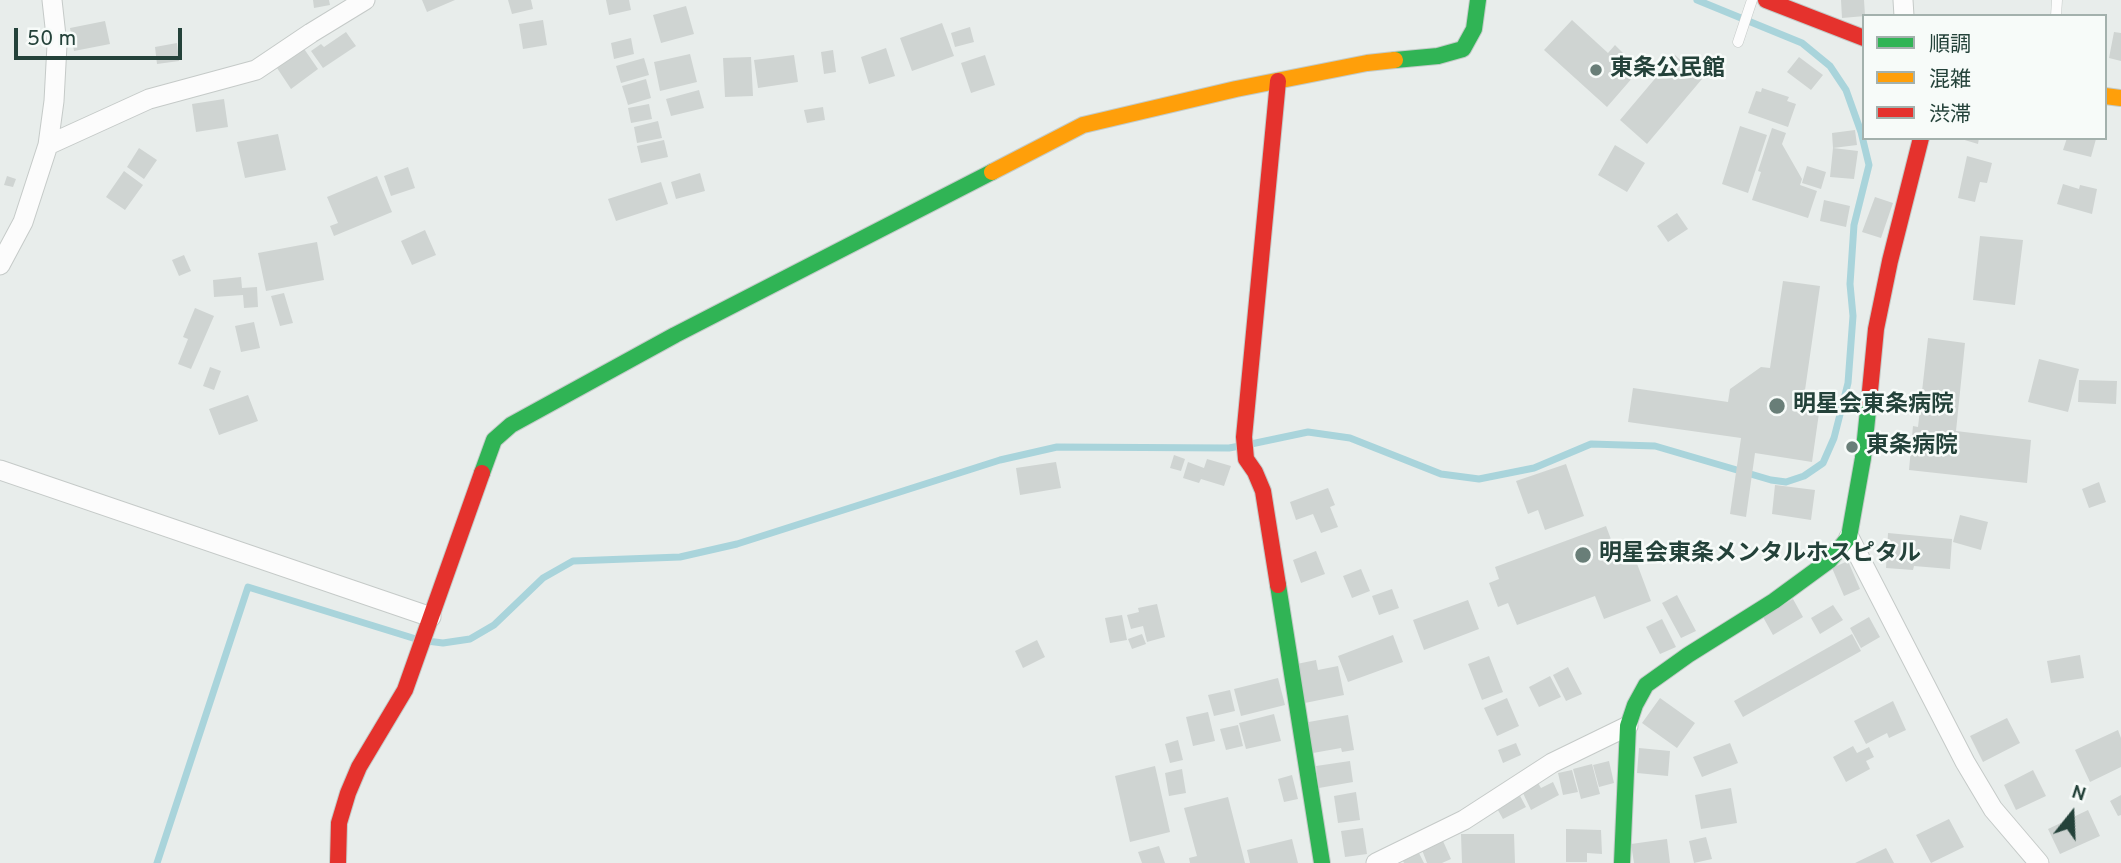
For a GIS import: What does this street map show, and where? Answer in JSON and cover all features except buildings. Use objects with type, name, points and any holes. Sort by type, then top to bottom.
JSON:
[{"type":"street","points":[[0,265],[23,222],[48,145],[57,45],[52,0]]},
{"type":"street","points":[[48,145],[149,99],[256,69],[365,0]]},
{"type":"street","points":[[338,863],[339,823],[348,793],[359,767],[405,690],[494,440],[511,425],[675,335],[1083,124],[1367,63],[1438,56],[1463,49],[1474,29],[1478,0]]},
{"type":"street","points":[[1766,0],[1862,37]]},
{"type":"street","points":[[1278,81],[1244,437],[1246,459],[1263,491],[1322,863]]},
{"type":"street","points":[[1622,863],[1628,726],[1634,705],[1646,685],[1774,601],[1830,560],[1849,537],[1863,458],[1876,329],[1920,140]]},
{"type":"street","points":[[0,470],[429,623]]},
{"type":"street","points":[[1849,537],[1972,774],[1993,809],[2039,863]]},
{"type":"street","points":[[1376,863],[1464,820],[1552,763],[1628,726]]},
{"type":"lane","points":[[1738,42],[1752,0]]},
{"type":"waterway","points":[[1697,0],[1802,43],[1830,66],[1846,90],[1862,136]]},
{"type":"waterway","points":[[1251,444],[1308,432],[1350,438],[1441,474],[1479,479],[1534,468],[1591,444],[1655,446],[1771,480],[1786,482],[1804,476],[1823,463],[1834,438],[1848,383],[1853,316],[1850,284],[1854,225],[1869,165],[1863,140]]},
{"type":"waterway","points":[[427,641],[443,643],[470,639],[494,625],[543,578],[573,561],[680,557],[737,544],[1000,460],[1057,447],[1240,446]]},
{"type":"waterway","points":[[157,863],[248,587],[416,639]]},
{"type":"traffic: fast","points":[[1395,60],[1438,56],[1463,49],[1474,29],[1478,0]]},
{"type":"traffic: fast","points":[[482,473],[494,440],[511,425],[675,335],[992,172]]},
{"type":"traffic: fast","points":[[1622,863],[1628,726],[1635,705],[1646,685],[1774,601],[1830,560],[1849,537],[1863,458],[1869,401]]},
{"type":"traffic: fast","points":[[1278,585],[1322,863]]},
{"type":"traffic: slow","points":[[992,172],[1083,125],[1236,89],[1395,60]]},
{"type":"traffic: slow","points":[[2107,96],[2121,98]]},
{"type":"traffic: jam","points":[[1766,0],[1862,37]]},
{"type":"traffic: jam","points":[[1278,81],[1244,437],[1246,459],[1263,491],[1278,585]]},
{"type":"traffic: jam","points":[[1869,401],[1876,329],[1920,140]]},
{"type":"traffic: jam","points":[[338,863],[339,823],[348,793],[359,767],[405,690],[482,473]]},
{"type":"place","name":"東条公民館","points":[[1596,70]]},
{"type":"place","name":"明星会東条病院","points":[[1777,406]]},
{"type":"place","name":"東条病院","points":[[1852,447]]},
{"type":"place","name":"明星会東条メンタルホスピタル","points":[[1583,555]]}]
